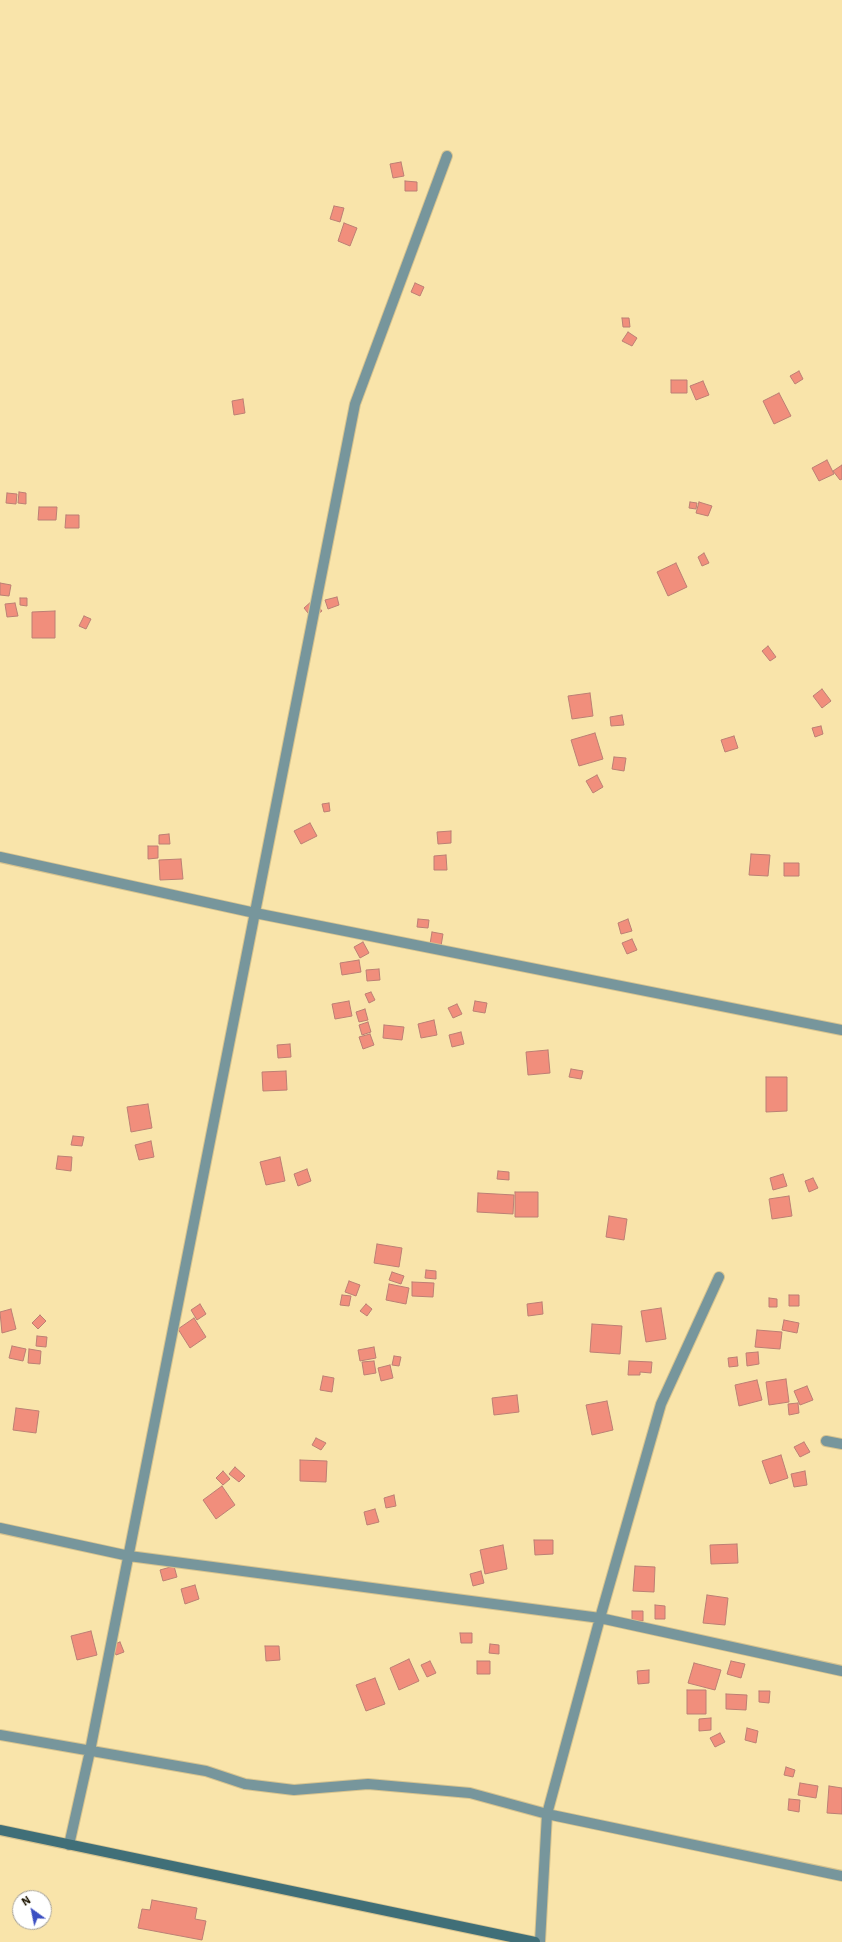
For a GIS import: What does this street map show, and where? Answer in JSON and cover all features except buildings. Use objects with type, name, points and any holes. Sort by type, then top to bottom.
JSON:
[{"type":"main road","points":[[0,1830],[535,1942]]},
{"type":"street","points":[[69,1845],[90,1751],[355,404],[447,156]]},
{"type":"street","points":[[0,857],[255,913],[842,1030]]},
{"type":"street","points":[[540,1942],[547,1814],[600,1618],[661,1404],[719,1277]]},
{"type":"street","points":[[826,1441],[842,1444]]},
{"type":"street","points":[[0,1528],[128,1556],[600,1618],[842,1671]]},
{"type":"street","points":[[0,1735],[206,1772],[245,1784],[294,1790],[368,1784],[470,1793],[547,1814],[842,1876]]}]
